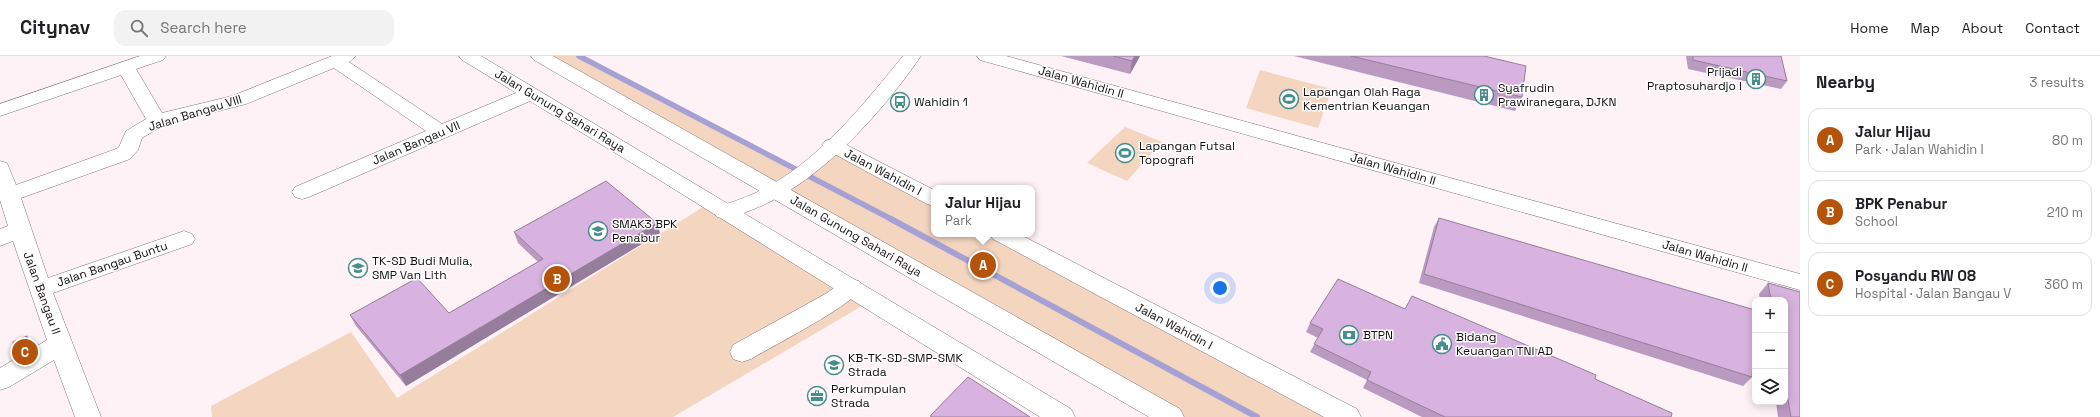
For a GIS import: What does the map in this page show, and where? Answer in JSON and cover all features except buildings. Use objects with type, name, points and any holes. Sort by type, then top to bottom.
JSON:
[{"type":"street","points":[[0,110],[126,68],[157,56]]},
{"type":"street","name":"Jalan Gunung Sahari Raya","points":[[468,56],[652,166],[1062,417]]},
{"type":"street","name":"Jalan Gunung Sahari Raya","points":[[540,56],[792,179],[1172,417]]},
{"type":"street","points":[[725,212],[750,204],[792,179],[832,145],[860,118],[912,56]]},
{"type":"street","name":"Jalan Wahidin II","points":[[986,56],[1800,282]]},
{"type":"street","points":[[341,58],[440,132]]},
{"type":"street","name":"Jalan Bangau VIII","points":[[8,195],[123,154],[128,150],[132,135],[157,122],[239,100],[341,58]]},
{"type":"street","points":[[126,68],[157,122]]},
{"type":"street","name":"Jalan Bangau VII","points":[[302,192],[530,94]]},
{"type":"street","name":"Jalan Wahidin I","points":[[832,145],[931,197]]},
{"type":"street","name":"Jalan Bangau II","points":[[0,168],[8,195],[10,234],[40,289],[88,417]]},
{"type":"street","name":"Jalan Wahidin I","points":[[1007,237],[1348,417]]},
{"type":"street","name":"Jalan Bangau Buntu","points":[[40,289],[184,239]]},
{"type":"street","points":[[742,352],[835,299],[851,287]]},
{"type":"street","points":[[0,380],[60,344]]},
{"type":"shaded area","points":[[540,56],[579,56],[803,172],[832,145],[931,197],[931,237],[1007,237],[1348,417],[1171,417]]},
{"type":"shaded area","name":"Lapangan Olah Raga Kementrian Keuangan","points":[[1260,70],[1332,89],[1318,128],[1246,108]]},
{"type":"shaded area","name":"Lapangan Futsal Topografi","points":[[1125,127],[1162,142],[1127,181],[1087,163]]},
{"type":"shaded area","points":[[711,202],[872,300],[673,417],[212,417],[211,406],[351,332],[397,398]]},
{"type":"waterway","points":[[579,56],[893,220]]},
{"type":"waterway","points":[[891,219],[1257,417]]},
{"type":"place","name":"Prijadi Praptosuhardjo I","points":[[1756,79]]},
{"type":"place","name":"Syafrudin Prawiranegara, DJKN","points":[[1484,95]]},
{"type":"place","name":"Lapangan Olah Raga Kementrian Keuangan","points":[[1289,99]]},
{"type":"place","name":"Wahidin 1","points":[[900,102]]},
{"type":"place","name":"Lapangan Futsal Topografi","points":[[1125,153]]},
{"type":"place","name":"SMAK3 BPK Penabur","points":[[598,231]]},
{"type":"place","name":"Jalur Hijau","points":[[983,265]]},
{"type":"place","name":"TK-SD Budi Mulia, SMP Van Lith","points":[[358,268]]},
{"type":"place","name":"BPK Penabur","points":[[557,279]]},
{"type":"place","name":"BTPN","points":[[1349,335]]},
{"type":"place","name":"Bidang Keuangan TNI AD","points":[[1442,344]]},
{"type":"place","name":"Posyandu RW 08","points":[[25,352]]},
{"type":"place","name":"KB-TK-SD-SMP-SMK Strada","points":[[834,365]]},
{"type":"place","name":"Perkumpulan Strada","points":[[817,396]]}]
